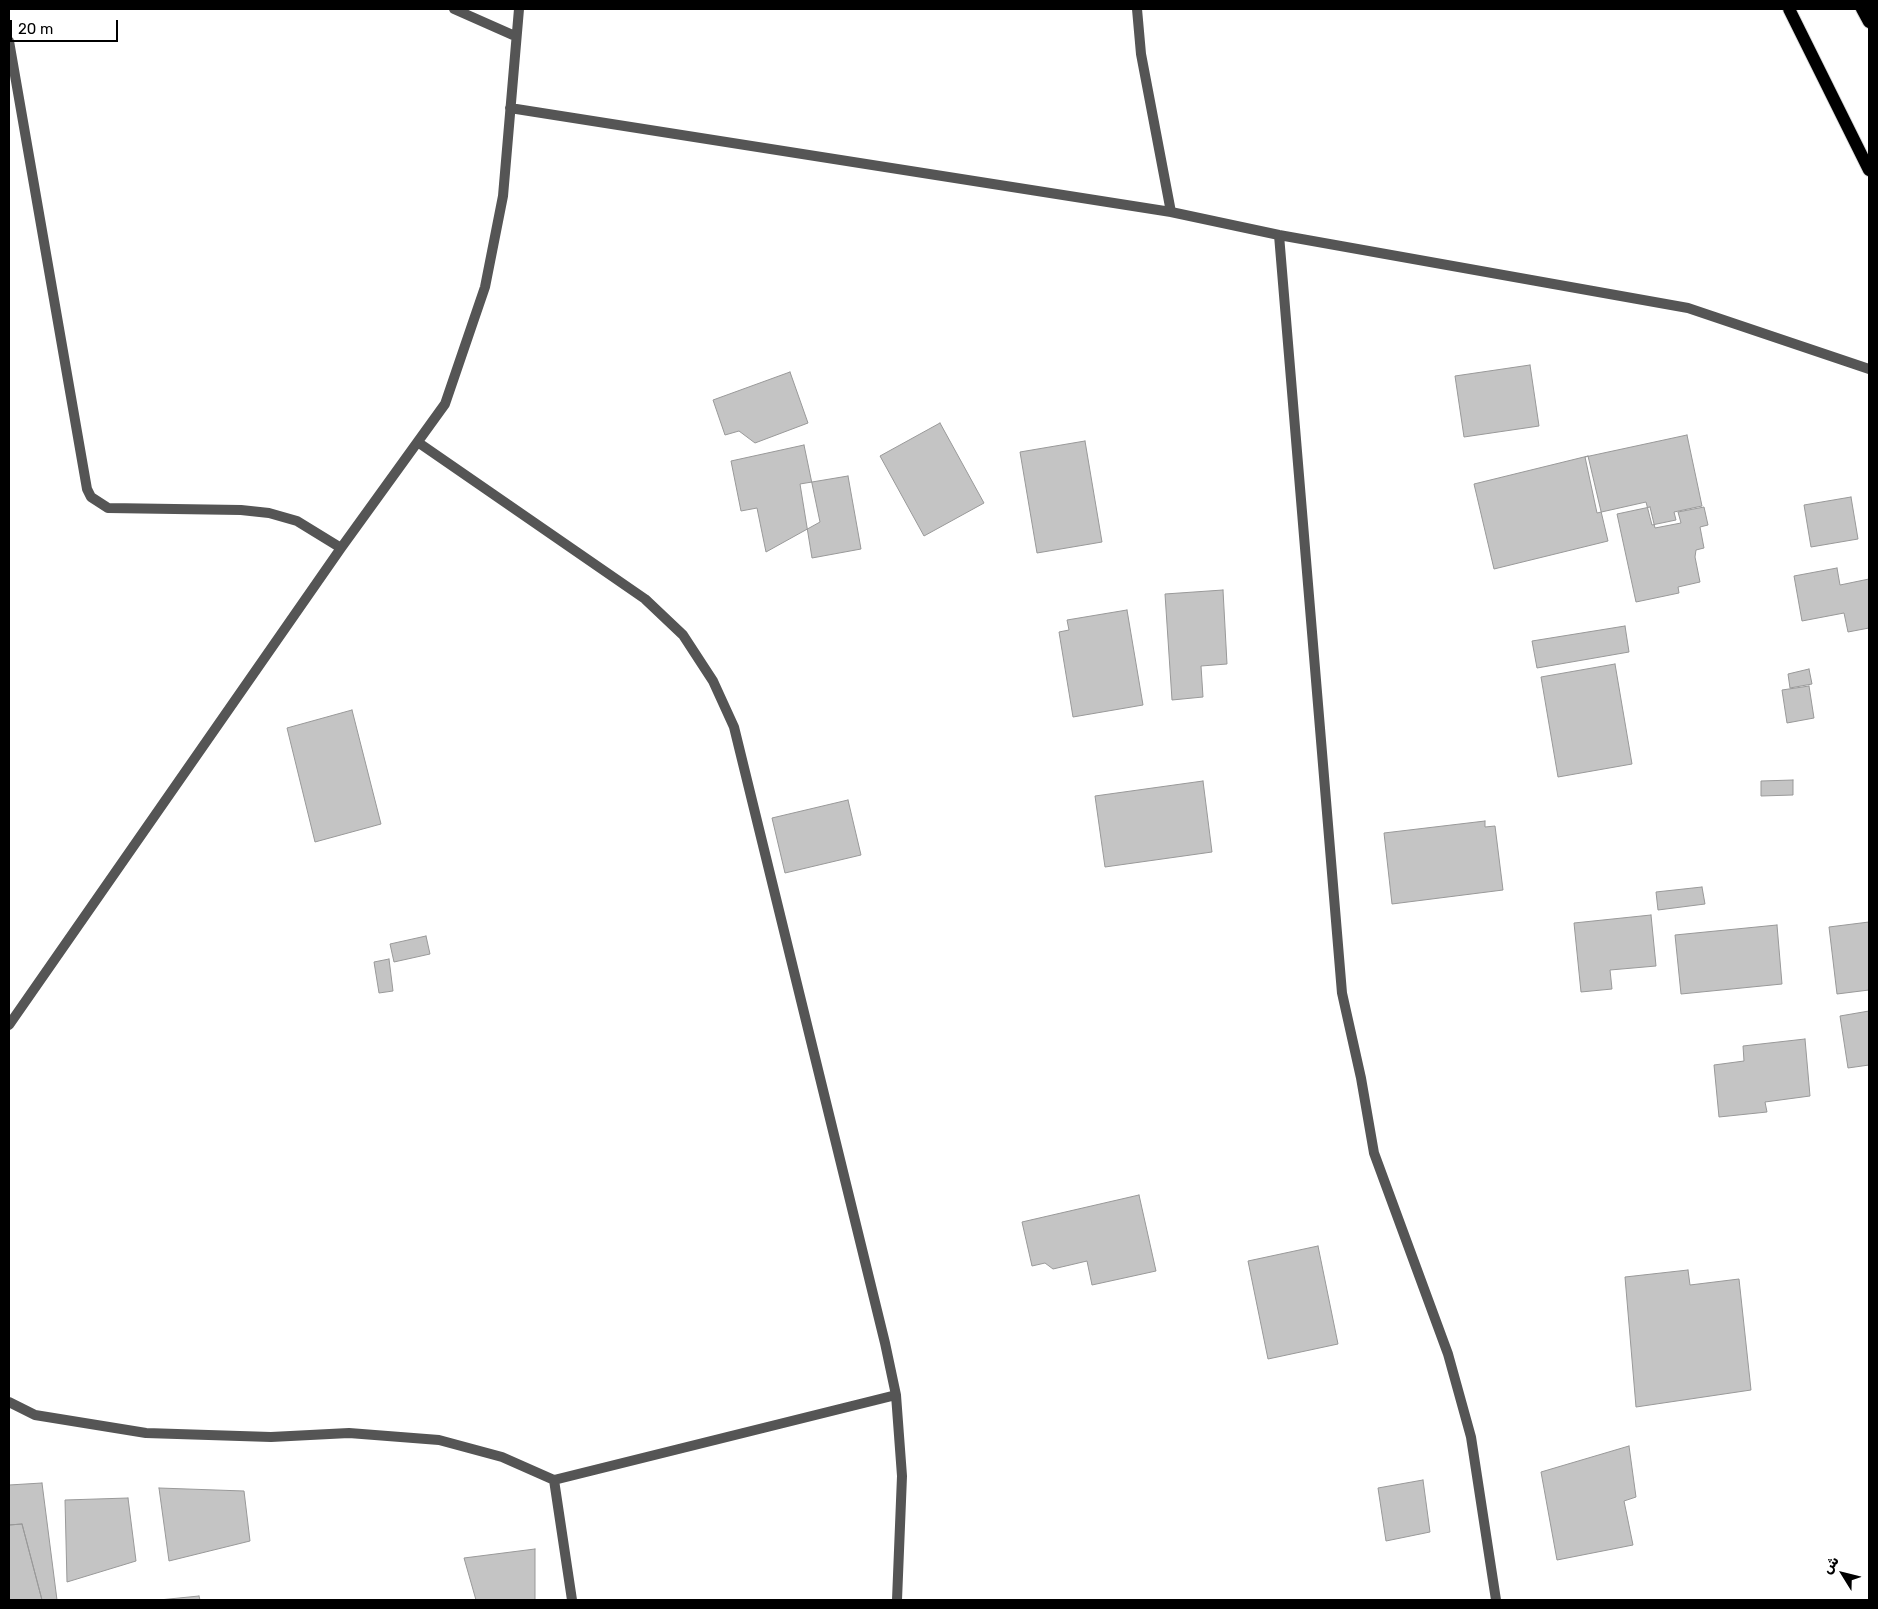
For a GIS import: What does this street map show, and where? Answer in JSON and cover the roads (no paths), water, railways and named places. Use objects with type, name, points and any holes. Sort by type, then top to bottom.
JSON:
[{"type":"main road","points":[[1789,9],[1869,170]]},
{"type":"main road","points":[[1862,9],[1869,22]]},
{"type":"street","points":[[454,9],[515,36]]},
{"type":"street","points":[[9,1025],[341,548],[419,443],[445,404],[486,287],[503,196],[518,9]]},
{"type":"street","points":[[1137,9],[1141,54],[1171,212]]},
{"type":"street","points":[[9,41],[87,490],[91,497],[108,508],[241,510],[269,513],[297,521],[341,548]]},
{"type":"street","points":[[510,108],[1171,212],[1279,235],[1688,308],[1869,369]]},
{"type":"street","points":[[1279,235],[1342,993],[1361,1078],[1374,1153],[1448,1354],[1471,1437],[1496,1600]]},
{"type":"street","points":[[419,443],[645,599],[683,635],[713,681],[734,727],[883,1333],[896,1394],[902,1476],[898,1600]]},
{"type":"street","points":[[9,1402],[35,1415],[146,1433],[271,1437],[349,1433],[439,1440],[502,1457],[554,1480],[896,1394]]},
{"type":"street","points":[[554,1480],[572,1600]]}]
